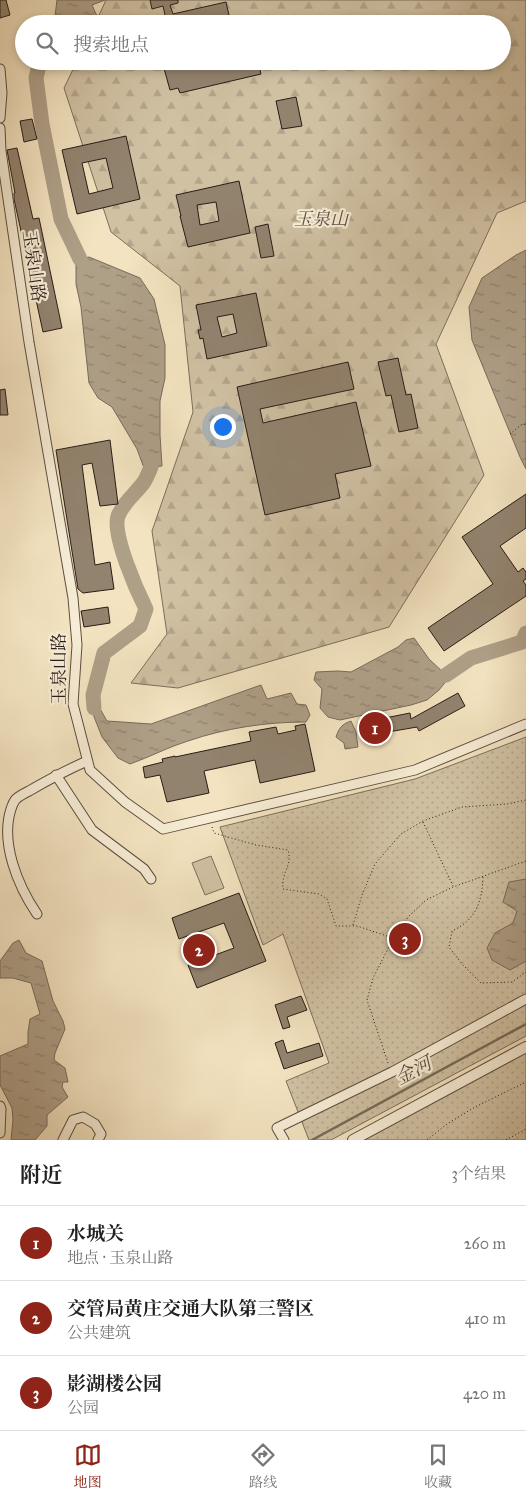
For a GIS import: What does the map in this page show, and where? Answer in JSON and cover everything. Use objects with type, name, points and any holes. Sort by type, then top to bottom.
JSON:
[{"type":"street","points":[[0,69],[2,93],[0,118]]},
{"type":"street","name":"玉泉山路","points":[[0,128],[1,151],[29,342],[73,598],[77,644],[73,704],[90,770],[125,802],[162,829],[415,770],[526,724]]},
{"type":"street","points":[[37,914],[25,896],[15,874],[7,847],[8,815],[16,799],[56,775],[87,761]]},
{"type":"street","points":[[56,775],[92,830],[144,869],[151,879]]},
{"type":"street","points":[[284,1140],[277,1128],[392,1072],[526,1000]]},
{"type":"street","points":[[353,1140],[526,1047]]},
{"type":"street","points":[[0,1106],[2,1109],[2,1128],[0,1133]]},
{"type":"street","points":[[63,1140],[73,1120],[83,1116],[96,1124],[101,1134],[98,1140]]},
{"type":"path","points":[[510,434],[521,425],[526,424]]},
{"type":"path","points":[[353,926],[362,895],[375,864],[400,834],[423,821],[462,807],[507,804],[526,800]]},
{"type":"path","points":[[208,818],[214,833],[288,850],[290,858],[282,879],[283,889],[319,894],[327,899],[336,926],[353,926],[394,938]]},
{"type":"path","points":[[423,821],[453,887]]},
{"type":"path","points":[[392,1072],[367,1000],[377,970],[394,938],[408,917],[426,900],[453,887],[526,861]]},
{"type":"path","points":[[483,876],[482,892],[474,913],[464,925],[452,931],[449,947],[462,964],[481,983],[512,982],[526,972]]},
{"type":"path","points":[[427,1140],[447,1124],[475,1107],[526,1082]]},
{"type":"path","points":[[506,1140],[526,1129]]},
{"type":"green space","name":"玉泉山","points":[[106,0],[526,0],[526,201],[497,213],[436,344],[484,475],[389,627],[178,688],[131,683],[167,634],[152,531],[193,412],[180,286],[111,232],[64,88],[73,70],[511,70],[511,15],[99,15]]},
{"type":"green space","points":[[526,737],[526,1036],[331,1140],[309,1140],[286,1081],[329,1063],[283,934],[263,945],[220,827],[415,779]]},
{"type":"green space","points":[[211,856],[224,888],[205,895],[192,863]]},
{"type":"green space","points":[[526,1051],[526,1140],[360,1140]]},
{"type":"water","points":[[57,0],[105,0],[92,5],[97,15],[55,15]]},
{"type":"water","points":[[526,250],[526,469],[472,340],[469,307],[482,278]]},
{"type":"water","points":[[89,257],[140,278],[154,299],[165,345],[165,378],[160,401],[162,466],[144,468],[137,449],[112,407],[98,398],[89,383],[81,307],[76,284],[76,260]]},
{"type":"water","points":[[414,638],[429,659],[446,675],[447,680],[427,700],[340,720],[328,717],[320,708],[322,689],[314,680],[316,672],[351,672],[398,647],[406,640]]},
{"type":"water","points":[[261,685],[267,699],[291,693],[297,704],[306,705],[310,715],[306,722],[276,723],[231,729],[181,743],[130,764],[118,758],[102,737],[91,709],[99,707],[107,721],[151,724]]},
{"type":"water","points":[[351,721],[356,732],[358,747],[345,749],[344,743],[336,737],[341,727]]},
{"type":"water","points":[[526,879],[526,961],[510,970],[492,960],[487,948],[495,933],[513,923],[517,911],[503,902],[509,882]]},
{"type":"water","points":[[19,940],[26,953],[42,961],[53,1001],[65,1029],[54,1060],[65,1068],[68,1082],[63,1082],[62,1087],[68,1097],[47,1115],[47,1126],[35,1140],[11,1140],[12,1108],[0,1085],[0,1056],[28,1044],[30,1019],[40,1014],[31,983],[13,978],[0,978],[0,961],[13,943]]},
{"type":"building","points":[[0,0],[6,0],[10,15],[0,18]]},
{"type":"building","points":[[150,0],[178,0],[178,3],[170,5],[173,14],[226,2],[229,15],[165,15],[163,6],[152,9]]},
{"type":"building","points":[[164,70],[260,70],[261,74],[180,93],[178,88],[170,90]]},
{"type":"building","points":[[296,97],[302,126],[282,129],[276,101]]},
{"type":"building","points":[[32,119],[37,139],[24,142],[20,121]]},
{"type":"building","points":[[126,136],[140,199],[77,214],[62,150]],"holes":[[[106,158],[113,188],[89,194],[82,163]]]},
{"type":"building","points":[[17,148],[33,219],[39,218],[62,328],[43,332],[14,199],[15,193],[7,150]]},
{"type":"building","points":[[239,181],[250,233],[188,247],[176,195]],"holes":[[[216,202],[219,221],[200,225],[197,205]]]},
{"type":"building","points":[[268,224],[274,256],[261,258],[255,227]]},
{"type":"building","points":[[256,293],[267,346],[207,359],[203,338],[200,339],[198,330],[201,330],[196,305]],"holes":[[[233,314],[237,333],[222,337],[217,317]]]},
{"type":"building","points":[[398,358],[406,395],[411,394],[418,428],[399,432],[391,395],[386,396],[378,362]]},
{"type":"building","points":[[348,362],[354,389],[260,409],[263,423],[356,402],[371,466],[335,474],[340,498],[265,515],[237,387]]},
{"type":"building","points":[[5,389],[8,415],[0,415],[0,390]]},
{"type":"building","points":[[110,440],[118,504],[100,506],[92,463],[82,465],[95,565],[110,562],[114,589],[83,593],[78,589],[56,450]]},
{"type":"building","points":[[526,494],[526,528],[500,546],[518,572],[523,568],[526,572],[526,579],[523,581],[526,585],[526,596],[444,651],[428,628],[493,584],[462,537]]},
{"type":"building","points":[[108,607],[110,623],[84,627],[81,611]]},
{"type":"building","points":[[458,693],[465,706],[419,731],[417,727],[365,736],[362,726],[385,721],[385,718],[410,713],[411,719]]},
{"type":"building","points":[[305,724],[315,771],[260,783],[255,760],[204,771],[209,793],[167,802],[160,775],[145,778],[143,767],[163,762],[162,759],[251,741],[249,732],[276,727],[278,734],[296,730],[295,726]]},
{"type":"building","points":[[239,893],[266,961],[197,988],[188,965],[234,948],[224,923],[179,939],[172,918]]},
{"type":"building","points":[[301,996],[307,1010],[287,1017],[290,1027],[283,1029],[275,1005]]},
{"type":"building","points":[[283,1040],[287,1053],[319,1043],[323,1056],[284,1069],[275,1043]]},
{"type":"waterway","points":[[38,70],[36,78],[42,124],[61,219],[80,259]]},
{"type":"waterway","points":[[94,708],[93,695],[104,653],[140,626],[146,609],[126,563],[117,525],[120,511],[144,482],[151,467]]},
{"type":"waterway","points":[[446,675],[471,658],[522,642],[526,633]]},
{"type":"waterway","name":"金河","points":[[312,1140],[526,1024]]},
{"type":"place","name":"水城关","points":[[375,728]]},
{"type":"place","name":"影湖楼公园","points":[[405,939]]},
{"type":"place","name":"交管局黄庄交通大队第三警区","points":[[199,950]]}]
